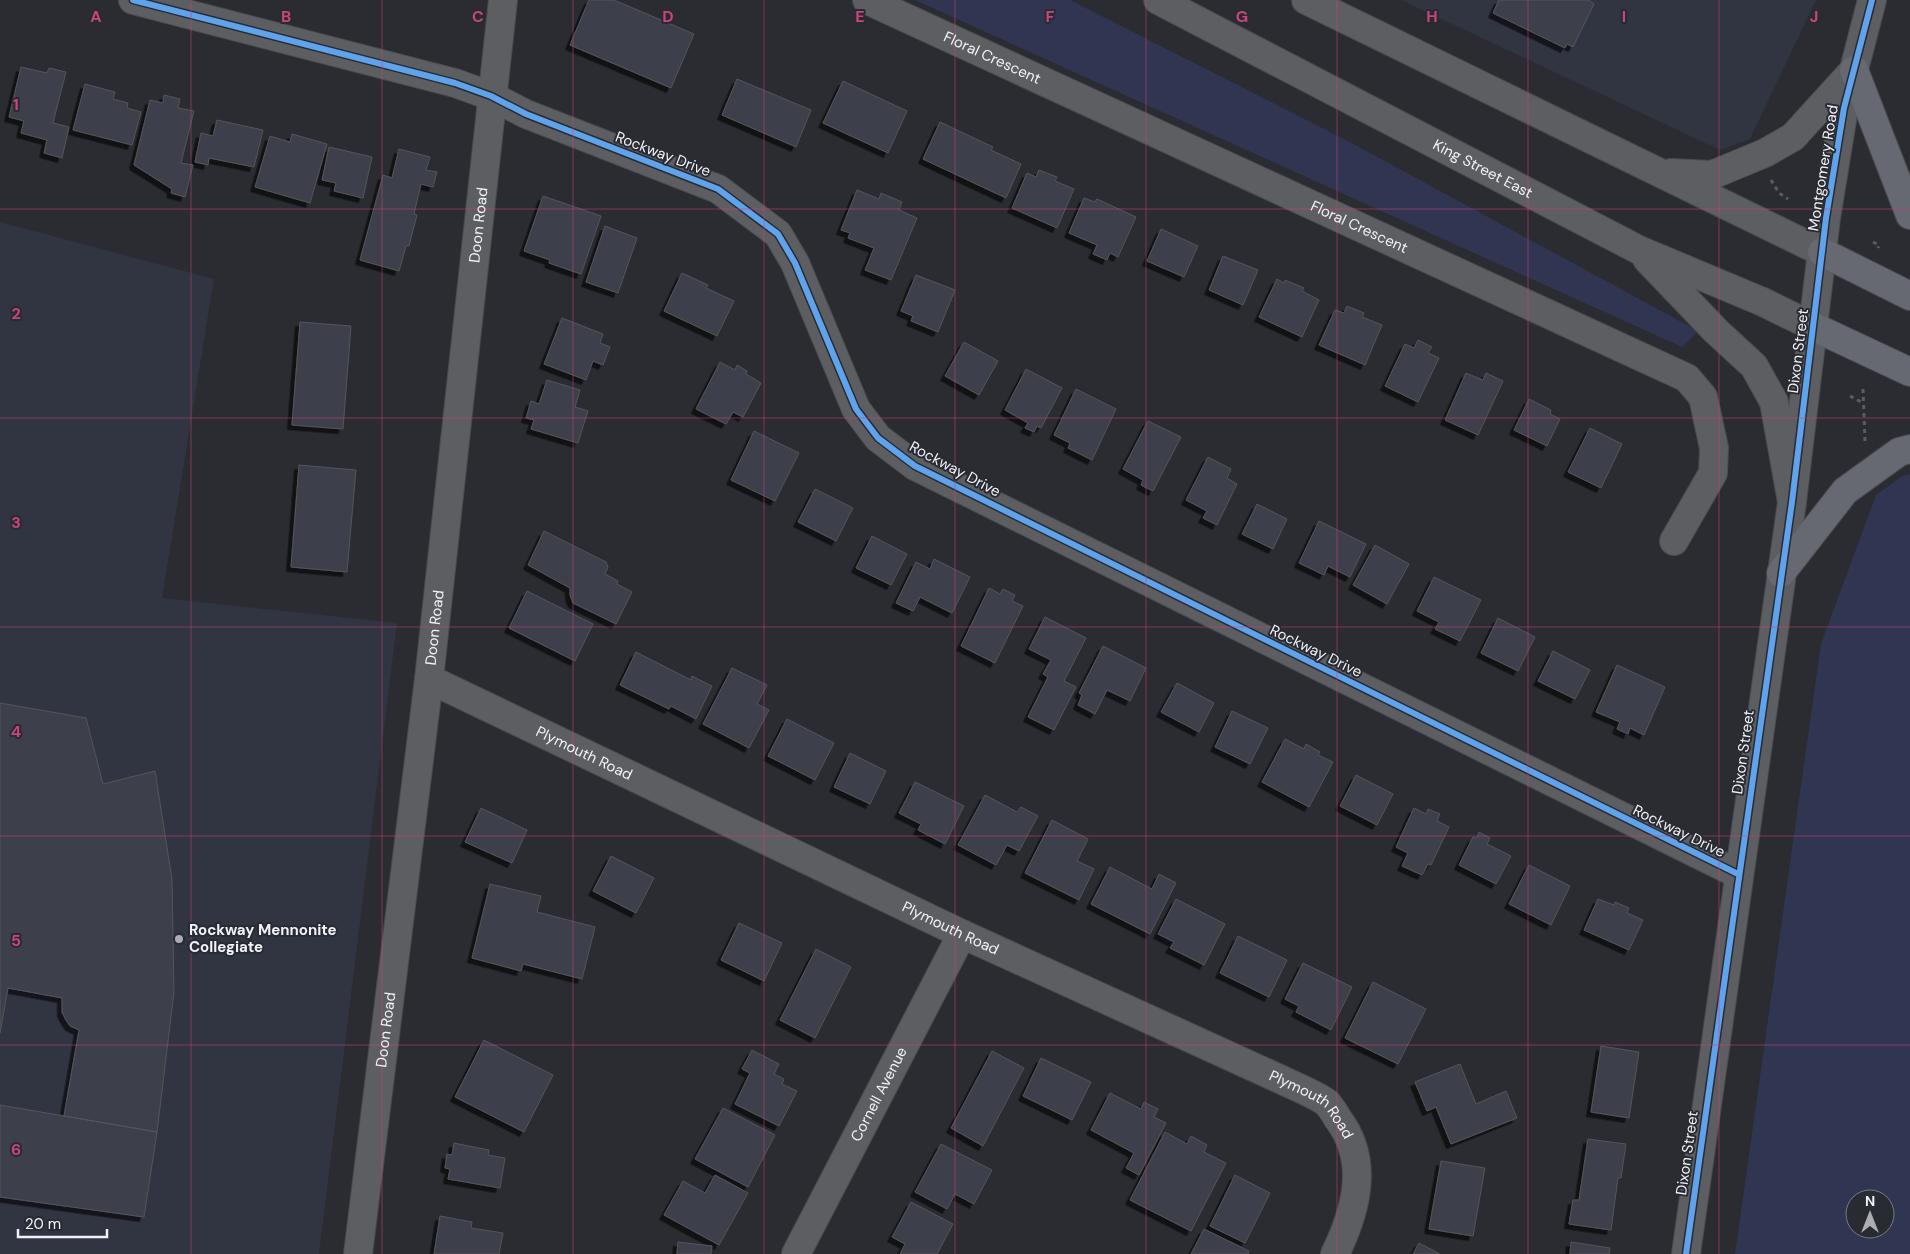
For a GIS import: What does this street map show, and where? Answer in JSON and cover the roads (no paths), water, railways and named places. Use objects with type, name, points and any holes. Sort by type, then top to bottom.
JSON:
[{"type":"highway","points":[[1854,70],[1910,215]]},
{"type":"highway","points":[[1822,252],[1910,296]]},
{"type":"highway","points":[[1814,327],[1910,372]]},
{"type":"highway","points":[[1781,574],[1845,491],[1899,452],[1910,449]]},
{"type":"street","name":"Rockway Drive","points":[[133,0],[455,83],[491,96],[526,114],[718,189],[778,234],[795,263],[856,409],[878,438],[915,466],[1738,874]]},
{"type":"street","name":"Doon Road","points":[[358,1254],[429,678],[491,96],[503,0]]},
{"type":"street","name":"Floral Crescent","points":[[868,0],[1687,378],[1703,397],[1714,448],[1713,473],[1674,541]]},
{"type":"street","name":"King Street East","points":[[1158,0],[1639,250],[1763,302],[1814,327]]},
{"type":"street","points":[[1306,0],[1822,252]]},
{"type":"street","name":"Montgomery Road","points":[[1822,252],[1844,108],[1872,0]]},
{"type":"street","points":[[1660,173],[1712,175],[1764,153],[1793,137],[1854,70]]},
{"type":"street","points":[[1639,250],[1716,331],[1754,366],[1774,402],[1792,502]]},
{"type":"street","name":"Dixon Street","points":[[1686,1254],[1738,874],[1792,502],[1822,252]]},
{"type":"street","name":"Plymouth Road","points":[[429,678],[962,934],[1282,1080],[1327,1103],[1347,1130],[1355,1156],[1358,1189],[1347,1230],[1335,1254]]},
{"type":"street","name":"Cornell Avenue","points":[[796,1254],[962,934]]},
{"type":"place","name":"Rockway Mennonite Collegiate","points":[[179,939]]}]
